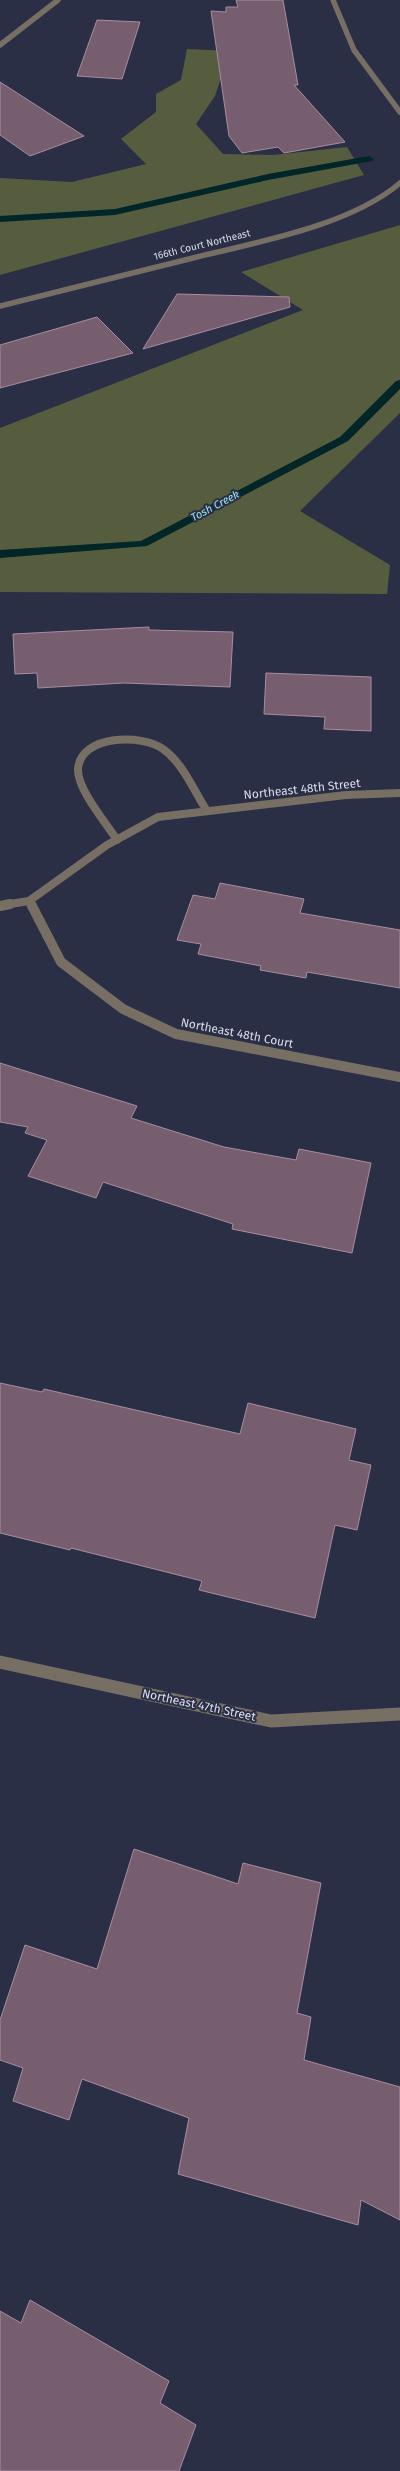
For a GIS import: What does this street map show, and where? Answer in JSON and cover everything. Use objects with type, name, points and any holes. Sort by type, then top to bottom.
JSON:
[{"type":"street","points":[[0,45],[44,8],[58,0]]},
{"type":"street","points":[[333,0],[354,50],[400,112]]},
{"type":"street","name":"166th Court Northeast","points":[[0,306],[246,245],[346,216],[386,195],[400,183]]},
{"type":"street","points":[[117,840],[80,783],[77,774],[78,764],[84,755],[105,741],[136,738],[150,742],[163,749],[171,757],[208,812]]},
{"type":"street","name":"Northeast 48th Street","points":[[0,906],[29,901],[117,840],[158,817],[346,796],[400,793]]},
{"type":"street","name":"Northeast 48th Court","points":[[29,901],[61,962],[123,1009],[176,1034],[400,1077]]},
{"type":"street","name":"Northeast 47th Street","points":[[0,1662],[270,1721],[400,1714]]},
{"type":"green space","points":[[187,49],[230,51],[215,96],[196,124],[223,154],[273,155],[347,147],[364,175],[0,275],[0,178],[72,182],[146,164],[121,139],[156,112],[156,94],[181,80]]},
{"type":"green space","points":[[400,225],[400,413],[300,511],[390,565],[387,594],[0,592],[0,428],[303,310],[241,272]]},
{"type":"building","points":[[236,0],[283,0],[298,85],[294,85],[345,142],[284,153],[278,147],[242,153],[229,136],[211,11],[226,12],[226,7],[238,7]]},
{"type":"building","points":[[97,20],[140,22],[122,79],[77,76]]},
{"type":"building","points":[[0,82],[84,136],[30,156],[0,135]]},
{"type":"building","points":[[177,294],[289,297],[290,307],[143,349]]},
{"type":"building","points":[[97,317],[133,353],[0,388],[0,345]]},
{"type":"building","points":[[149,627],[149,630],[233,632],[230,687],[124,683],[38,688],[37,673],[15,674],[13,634]]},
{"type":"building","points":[[266,673],[371,677],[371,731],[324,729],[325,717],[264,714]]},
{"type":"building","points":[[220,883],[304,899],[300,913],[400,930],[400,988],[307,972],[306,978],[260,970],[261,966],[198,954],[201,944],[177,940],[193,895],[215,899]]},
{"type":"building","points":[[0,1063],[137,1106],[131,1118],[224,1147],[296,1160],[299,1149],[371,1163],[352,1253],[232,1229],[233,1224],[103,1182],[96,1198],[28,1176],[47,1140],[25,1133],[28,1127],[0,1122]]},
{"type":"building","points":[[0,1383],[42,1392],[44,1389],[240,1434],[248,1403],[356,1429],[349,1460],[371,1465],[357,1530],[335,1525],[315,1618],[199,1590],[202,1581],[71,1548],[70,1550],[0,1533]]},
{"type":"building","points":[[134,1849],[238,1884],[243,1863],[321,1883],[297,2013],[311,2017],[304,2060],[400,2087],[400,2220],[361,2200],[358,2225],[178,2174],[189,2118],[82,2079],[69,2120],[13,2101],[23,2068],[0,2060],[0,2020],[25,1945],[97,1969]]},
{"type":"building","points":[[30,2300],[169,2381],[160,2403],[196,2425],[179,2471],[0,2471],[0,2311],[21,2323]]},
{"type":"waterway","points":[[0,219],[115,212],[268,177],[369,159]]},
{"type":"waterway","name":"Tosh Creek","points":[[0,554],[143,544],[344,439],[400,383]]}]
